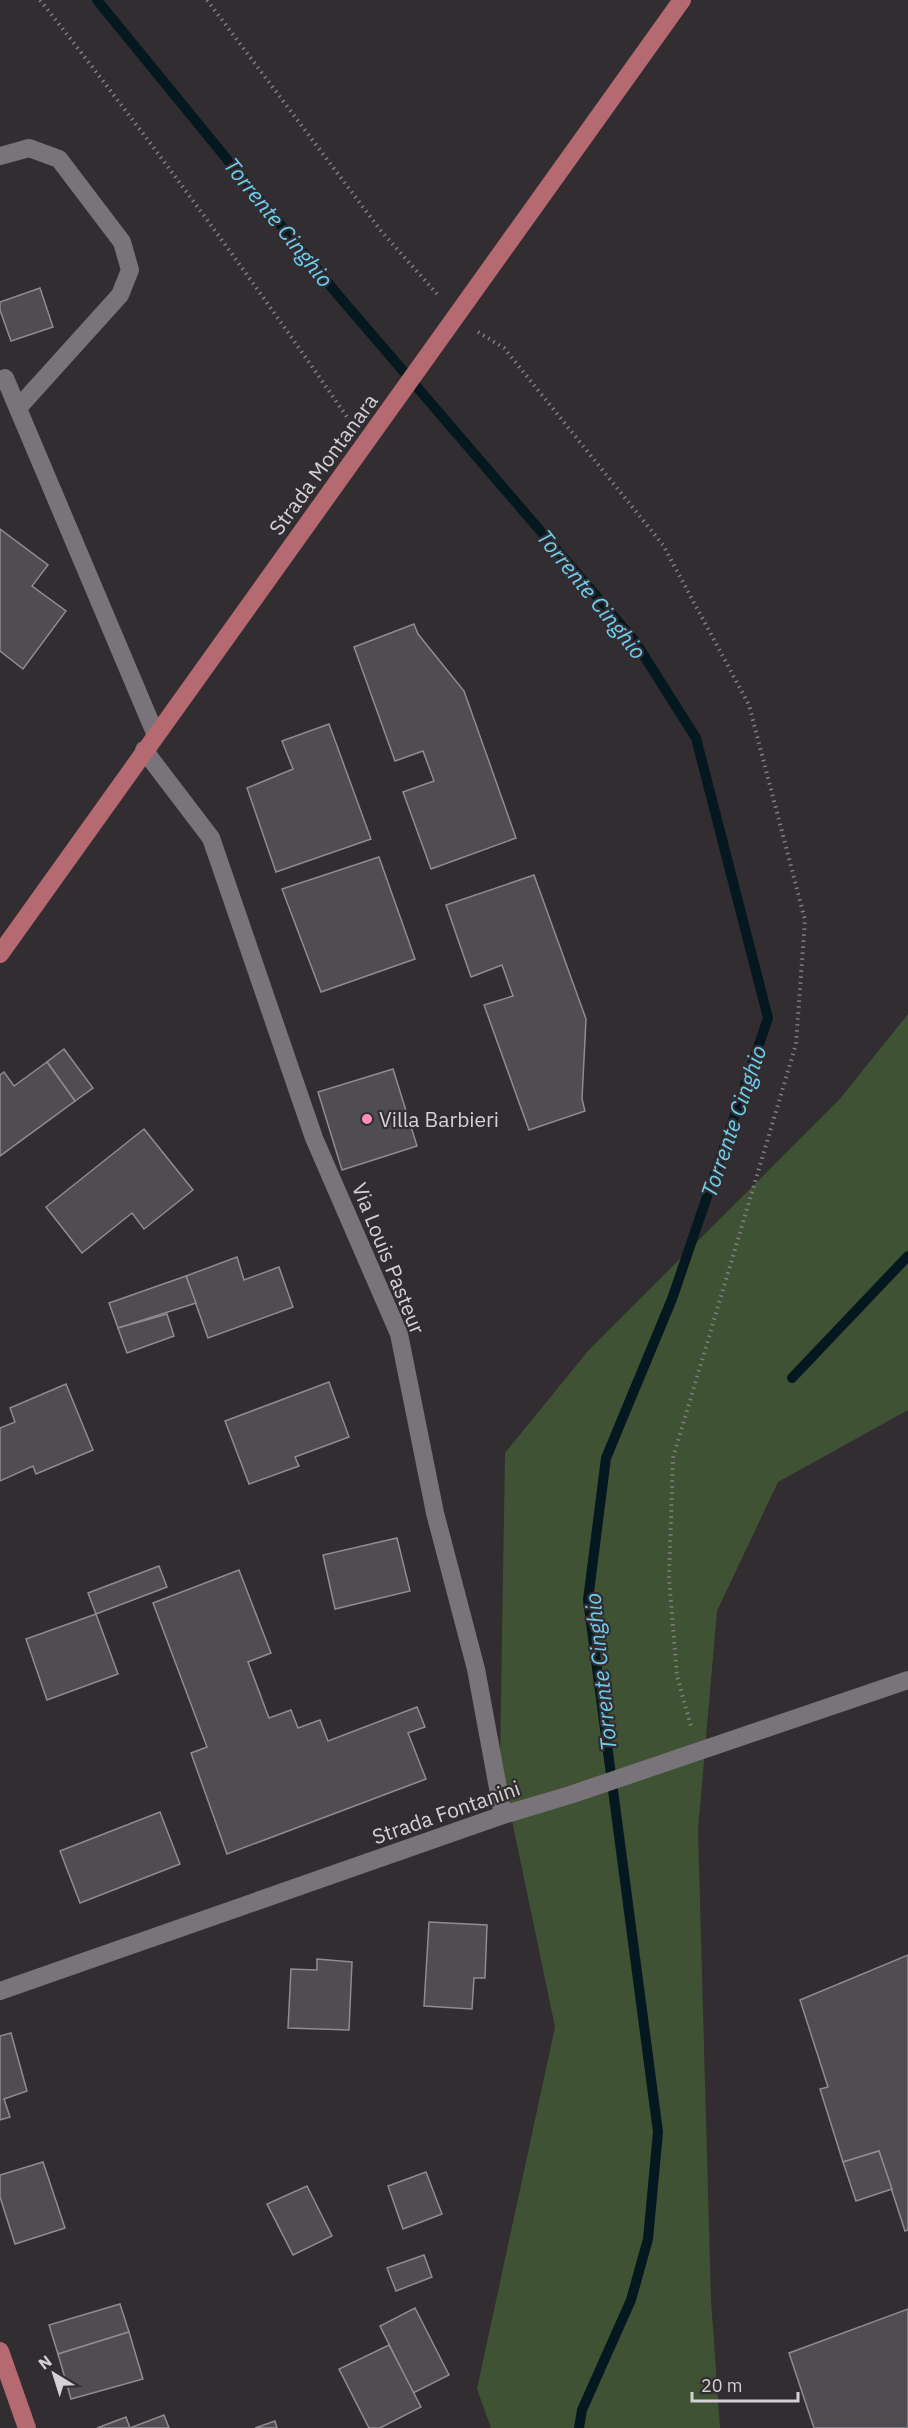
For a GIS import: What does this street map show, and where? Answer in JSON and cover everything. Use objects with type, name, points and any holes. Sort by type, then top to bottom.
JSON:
[{"type":"main road","name":"Strada Montanara","points":[[0,954],[155,733],[457,318],[682,0]]},
{"type":"main road","points":[[0,2351],[27,2428]]},
{"type":"street","points":[[0,156],[29,148],[58,159],[122,242],[130,270],[120,295],[18,408]]},
{"type":"street","points":[[5,378],[155,733]]},
{"type":"street","name":"Via Louis Pasteur","points":[[144,750],[212,838],[314,1138],[399,1334],[435,1513],[476,1669],[503,1815]]},
{"type":"street","name":"Strada Fontanini","points":[[0,1991],[503,1815],[570,1795],[908,1680]]},
{"type":"path","points":[[40,0],[154,145],[268,302],[365,443]]},
{"type":"path","points":[[207,0],[381,231],[457,318],[504,348],[663,545],[749,705],[805,920],[796,1044],[673,1458],[669,1578],[677,1676],[692,1728]]},
{"type":"green space","points":[[908,1014],[908,1410],[778,1482],[717,1611],[698,1830],[711,2300],[720,2428],[491,2428],[477,2389],[555,2027],[500,1763],[505,1453],[588,1351],[839,1100]]},
{"type":"building","points":[[40,288],[53,327],[11,341],[0,310],[0,302]]},
{"type":"building","points":[[0,529],[48,565],[32,586],[66,611],[23,669],[0,651]]},
{"type":"building","points":[[414,624],[418,634],[464,691],[516,838],[431,869],[403,792],[434,781],[423,751],[395,761],[354,647]]},
{"type":"building","points":[[329,724],[371,839],[276,872],[247,788],[293,769],[282,741]]},
{"type":"building","points":[[379,857],[415,959],[321,992],[282,889]]},
{"type":"building","points":[[534,875],[586,1019],[582,1099],[585,1111],[529,1130],[484,1005],[513,996],[502,965],[471,977],[446,905]]},
{"type":"building","points":[[64,1049],[93,1088],[75,1101],[47,1062]]},
{"type":"building","points":[[47,1062],[75,1101],[0,1156],[0,1075],[4,1072],[14,1086]]},
{"type":"building","name":"Villa Barbieri","points":[[393,1069],[417,1146],[342,1170],[318,1092]]},
{"type":"building","points":[[144,1129],[193,1190],[144,1229],[132,1213],[82,1253],[46,1207]]},
{"type":"building","points":[[237,1257],[244,1280],[279,1267],[293,1307],[208,1338],[186,1276]]},
{"type":"building","points":[[186,1276],[196,1303],[118,1328],[109,1303]]},
{"type":"building","points":[[167,1314],[174,1336],[127,1353],[118,1328]]},
{"type":"building","points":[[329,1382],[349,1437],[295,1457],[299,1466],[249,1484],[225,1421]]},
{"type":"building","points":[[66,1384],[93,1450],[36,1474],[33,1466],[0,1481],[0,1428],[15,1422],[10,1408]]},
{"type":"building","points":[[397,1538],[410,1591],[335,1609],[323,1555]]},
{"type":"building","points":[[159,1566],[167,1587],[96,1614],[88,1593]]},
{"type":"building","points":[[239,1570],[271,1653],[248,1662],[269,1718],[291,1710],[298,1728],[320,1720],[328,1741],[417,1707],[425,1727],[408,1733],[426,1779],[227,1854],[191,1753],[207,1747],[153,1603]]},
{"type":"building","points":[[96,1614],[118,1674],[47,1700],[26,1639]]},
{"type":"building","points":[[160,1812],[180,1864],[80,1903],[60,1851]]},
{"type":"building","points":[[429,1922],[487,1925],[485,1978],[474,1978],[472,2009],[424,2006]]},
{"type":"building","points":[[908,1955],[908,2230],[905,2231],[879,2151],[843,2162],[820,2089],[828,2087],[800,2000]]},
{"type":"building","points":[[317,1959],[352,1962],[349,2030],[288,2028],[291,1969],[317,1970]]},
{"type":"building","points":[[11,2033],[27,2091],[4,2099],[10,2117],[0,2120],[0,2036]]},
{"type":"building","points":[[879,2151],[892,2189],[856,2201],[843,2162]]},
{"type":"building","points":[[43,2162],[65,2228],[15,2244],[0,2197],[0,2175]]},
{"type":"building","points":[[426,2172],[442,2214],[403,2229],[388,2186]]},
{"type":"building","points":[[307,2186],[332,2236],[293,2255],[267,2204]]},
{"type":"building","points":[[424,2255],[432,2277],[396,2291],[387,2268]]},
{"type":"building","points":[[120,2304],[129,2332],[58,2354],[49,2325]]},
{"type":"building","points":[[415,2308],[449,2375],[413,2393],[380,2326]]},
{"type":"building","points":[[908,2309],[908,2428],[814,2428],[789,2353]]},
{"type":"building","points":[[129,2332],[143,2379],[71,2399],[58,2354]]},
{"type":"building","points":[[389,2345],[421,2407],[380,2428],[369,2428],[339,2369]]},
{"type":"building","points":[[164,2415],[169,2428],[130,2428]]},
{"type":"building","points":[[126,2417],[130,2428],[97,2428]]},
{"type":"building","points":[[275,2421],[277,2428],[255,2428]]},
{"type":"waterway","name":"Torrente Cinghio","points":[[97,0],[338,295],[634,640],[696,738],[768,1018],[672,1299],[606,1458],[588,1600],[658,2132],[648,2239],[631,2300],[582,2410],[579,2428]]},
{"type":"waterway","name":"Torrente Cinghio","points":[[792,1378],[908,1256]]},
{"type":"place","name":"Villa Barbieri","points":[[367,1119]]}]
